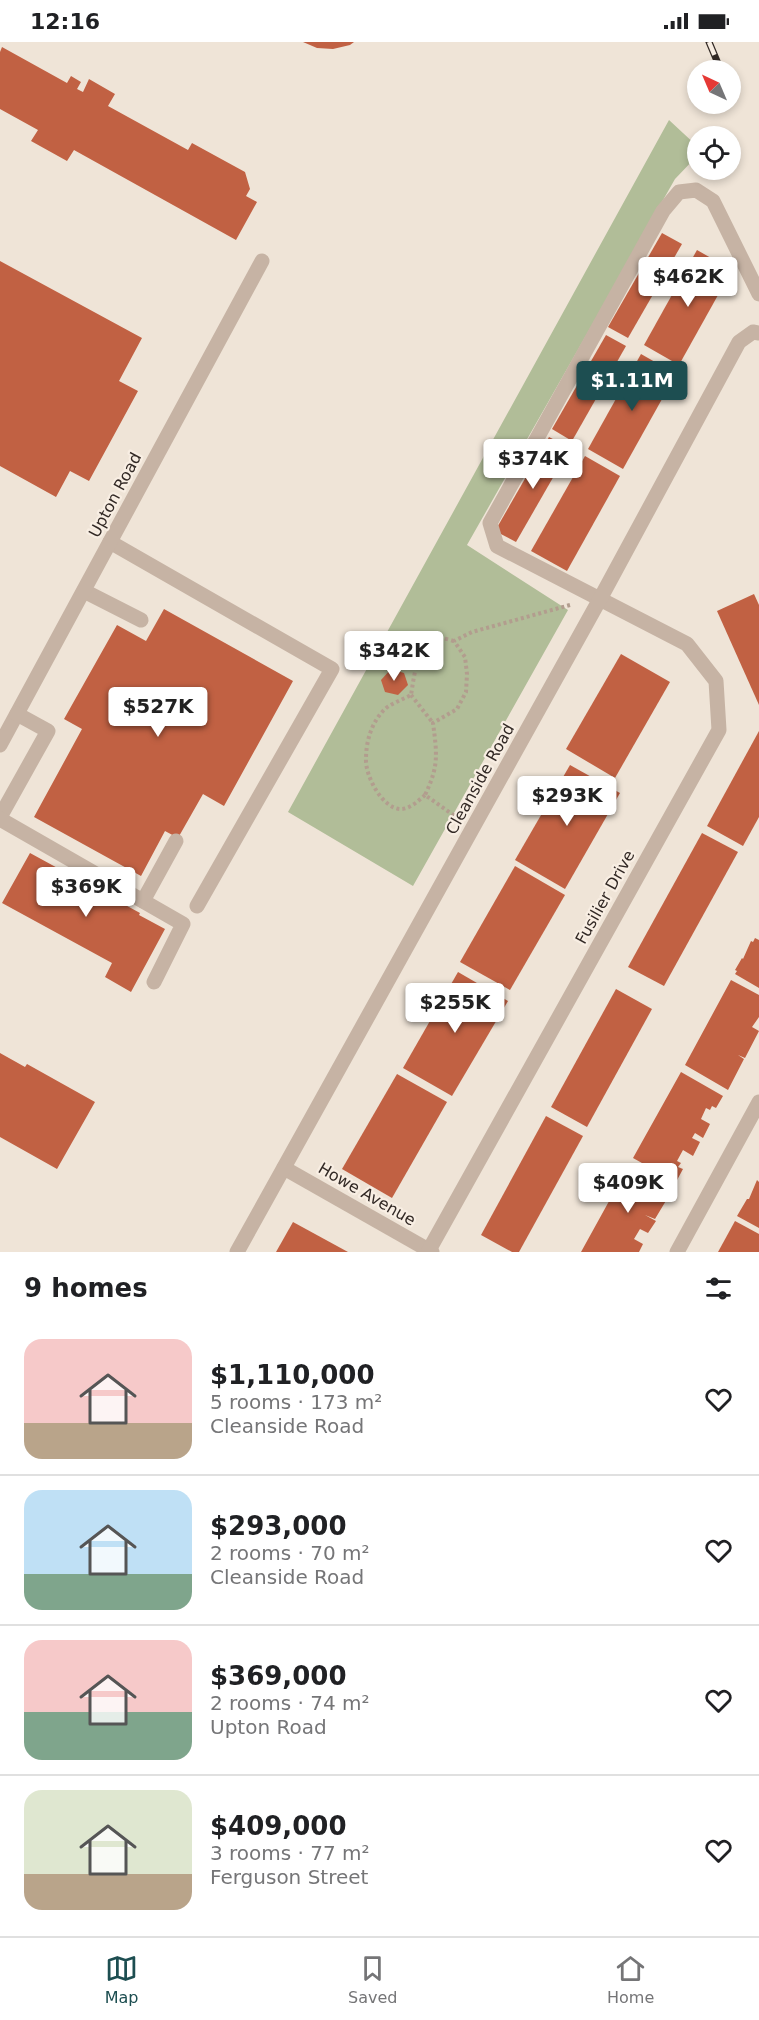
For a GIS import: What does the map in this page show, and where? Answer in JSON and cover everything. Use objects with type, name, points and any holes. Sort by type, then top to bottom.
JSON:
[{"type":"street","name":"Fusilier Drive","points":[[431,1251],[719,730],[716,681],[687,644],[497,546],[490,524],[663,211],[679,192],[696,190],[713,201],[759,294]]},
{"type":"street","name":"Upton Road","points":[[0,745],[262,261]]},
{"type":"street","name":"Cleanside Road","points":[[237,1252],[600,599],[739,342],[753,332],[759,333]]},
{"type":"street","points":[[110,542],[332,669],[198,906]]},
{"type":"street","points":[[84,591],[141,620]]},
{"type":"street","points":[[17,714],[48,731],[0,818],[183,924],[154,982]]},
{"type":"street","points":[[143,901],[176,841]]},
{"type":"street","points":[[677,1252],[759,1102]]},
{"type":"street","name":"Howe Avenue","points":[[284,1168],[431,1251]]},
{"type":"path","points":[[411,695],[384,708],[374,723],[365,761],[371,782],[382,798],[393,807],[403,809],[416,803],[424,795],[434,777],[438,755],[433,723],[411,695],[416,667],[422,652],[431,641],[441,638],[454,641],[472,632],[556,608],[600,599]]},
{"type":"path","points":[[433,723],[457,709],[466,692],[465,657],[454,641]]},
{"type":"path","points":[[424,795],[457,817]]},
{"type":"green space","points":[[669,120],[687,137],[687,166],[675,179],[467,545],[568,610],[413,886],[288,812]]},
{"type":"building","points":[[303,42],[354,42],[333,49],[317,48]]},
{"type":"building","points":[[2,47],[67,83],[71,76],[81,82],[77,89],[83,92],[89,79],[115,94],[108,106],[188,150],[192,143],[245,172],[250,189],[246,196],[257,202],[236,240],[74,150],[67,161],[31,141],[38,130],[0,109],[0,52]]},
{"type":"building","points":[[662,233],[682,244],[628,338],[608,327]]},
{"type":"building","points":[[697,250],[732,270],[679,365],[644,345]]},
{"type":"building","points":[[0,261],[142,338],[119,381],[138,391],[89,481],[70,471],[56,497],[0,466]]},
{"type":"building","points":[[606,335],[626,346],[572,441],[552,429]]},
{"type":"building","points":[[641,354],[676,374],[623,469],[588,449]]},
{"type":"building","points":[[549,437],[570,448],[516,542],[495,531]]},
{"type":"building","points":[[585,456],[620,476],[567,571],[531,551]]},
{"type":"building","points":[[754,594],[759,605],[759,705],[717,611]]},
{"type":"building","points":[[164,609],[293,681],[224,806],[203,794],[178,838],[165,831],[141,876],[34,817],[82,729],[64,719],[117,625],[146,641]]},
{"type":"building","points":[[621,654],[670,682],[615,778],[566,749]]},
{"type":"building","points":[[391,669],[404,673],[408,685],[398,695],[385,692],[381,680]]},
{"type":"building","points":[[759,731],[759,817],[743,846],[707,826]]},
{"type":"building","points":[[570,765],[620,793],[565,889],[515,860]]},
{"type":"building","points":[[702,833],[738,852],[664,986],[628,967]]},
{"type":"building","points":[[30,853],[165,929],[131,992],[105,977],[112,963],[2,903]]},
{"type":"building","points":[[515,866],[565,895],[510,990],[460,962]]},
{"type":"building","points":[[755,938],[759,940],[759,988],[735,974],[751,941],[753,942]]},
{"type":"building","points":[[458,972],[508,1001],[452,1096],[403,1068]]},
{"type":"building","points":[[731,980],[759,995],[759,1017],[752,1027],[759,1031],[745,1058],[738,1055],[744,1059],[728,1090],[685,1065]]},
{"type":"building","points":[[616,989],[652,1009],[587,1127],[551,1107]]},
{"type":"building","points":[[0,1053],[25,1067],[27,1064],[95,1102],[57,1169],[0,1137]]},
{"type":"building","points":[[681,1072],[723,1096],[716,1108],[712,1106],[710,1110],[706,1108],[701,1119],[710,1124],[703,1138],[695,1133],[692,1138],[700,1142],[693,1156],[683,1150],[677,1161],[681,1163],[678,1167],[683,1169],[676,1182],[633,1158]]},
{"type":"building","points":[[397,1074],[447,1102],[392,1198],[342,1169]]},
{"type":"building","points":[[546,1116],[583,1136],[519,1252],[512,1252],[481,1235]]},
{"type":"building","points":[[629,1165],[673,1189],[655,1219],[645,1215],[656,1221],[648,1233],[640,1229],[634,1239],[643,1244],[639,1252],[581,1252]]},
{"type":"building","points":[[757,1180],[759,1182],[759,1228],[737,1216],[749,1199]]},
{"type":"building","points":[[735,1221],[759,1234],[759,1252],[718,1252]]},
{"type":"building","points":[[293,1222],[348,1252],[276,1252]]},
{"type":"railway","points":[[709,42],[717,60]]}]
